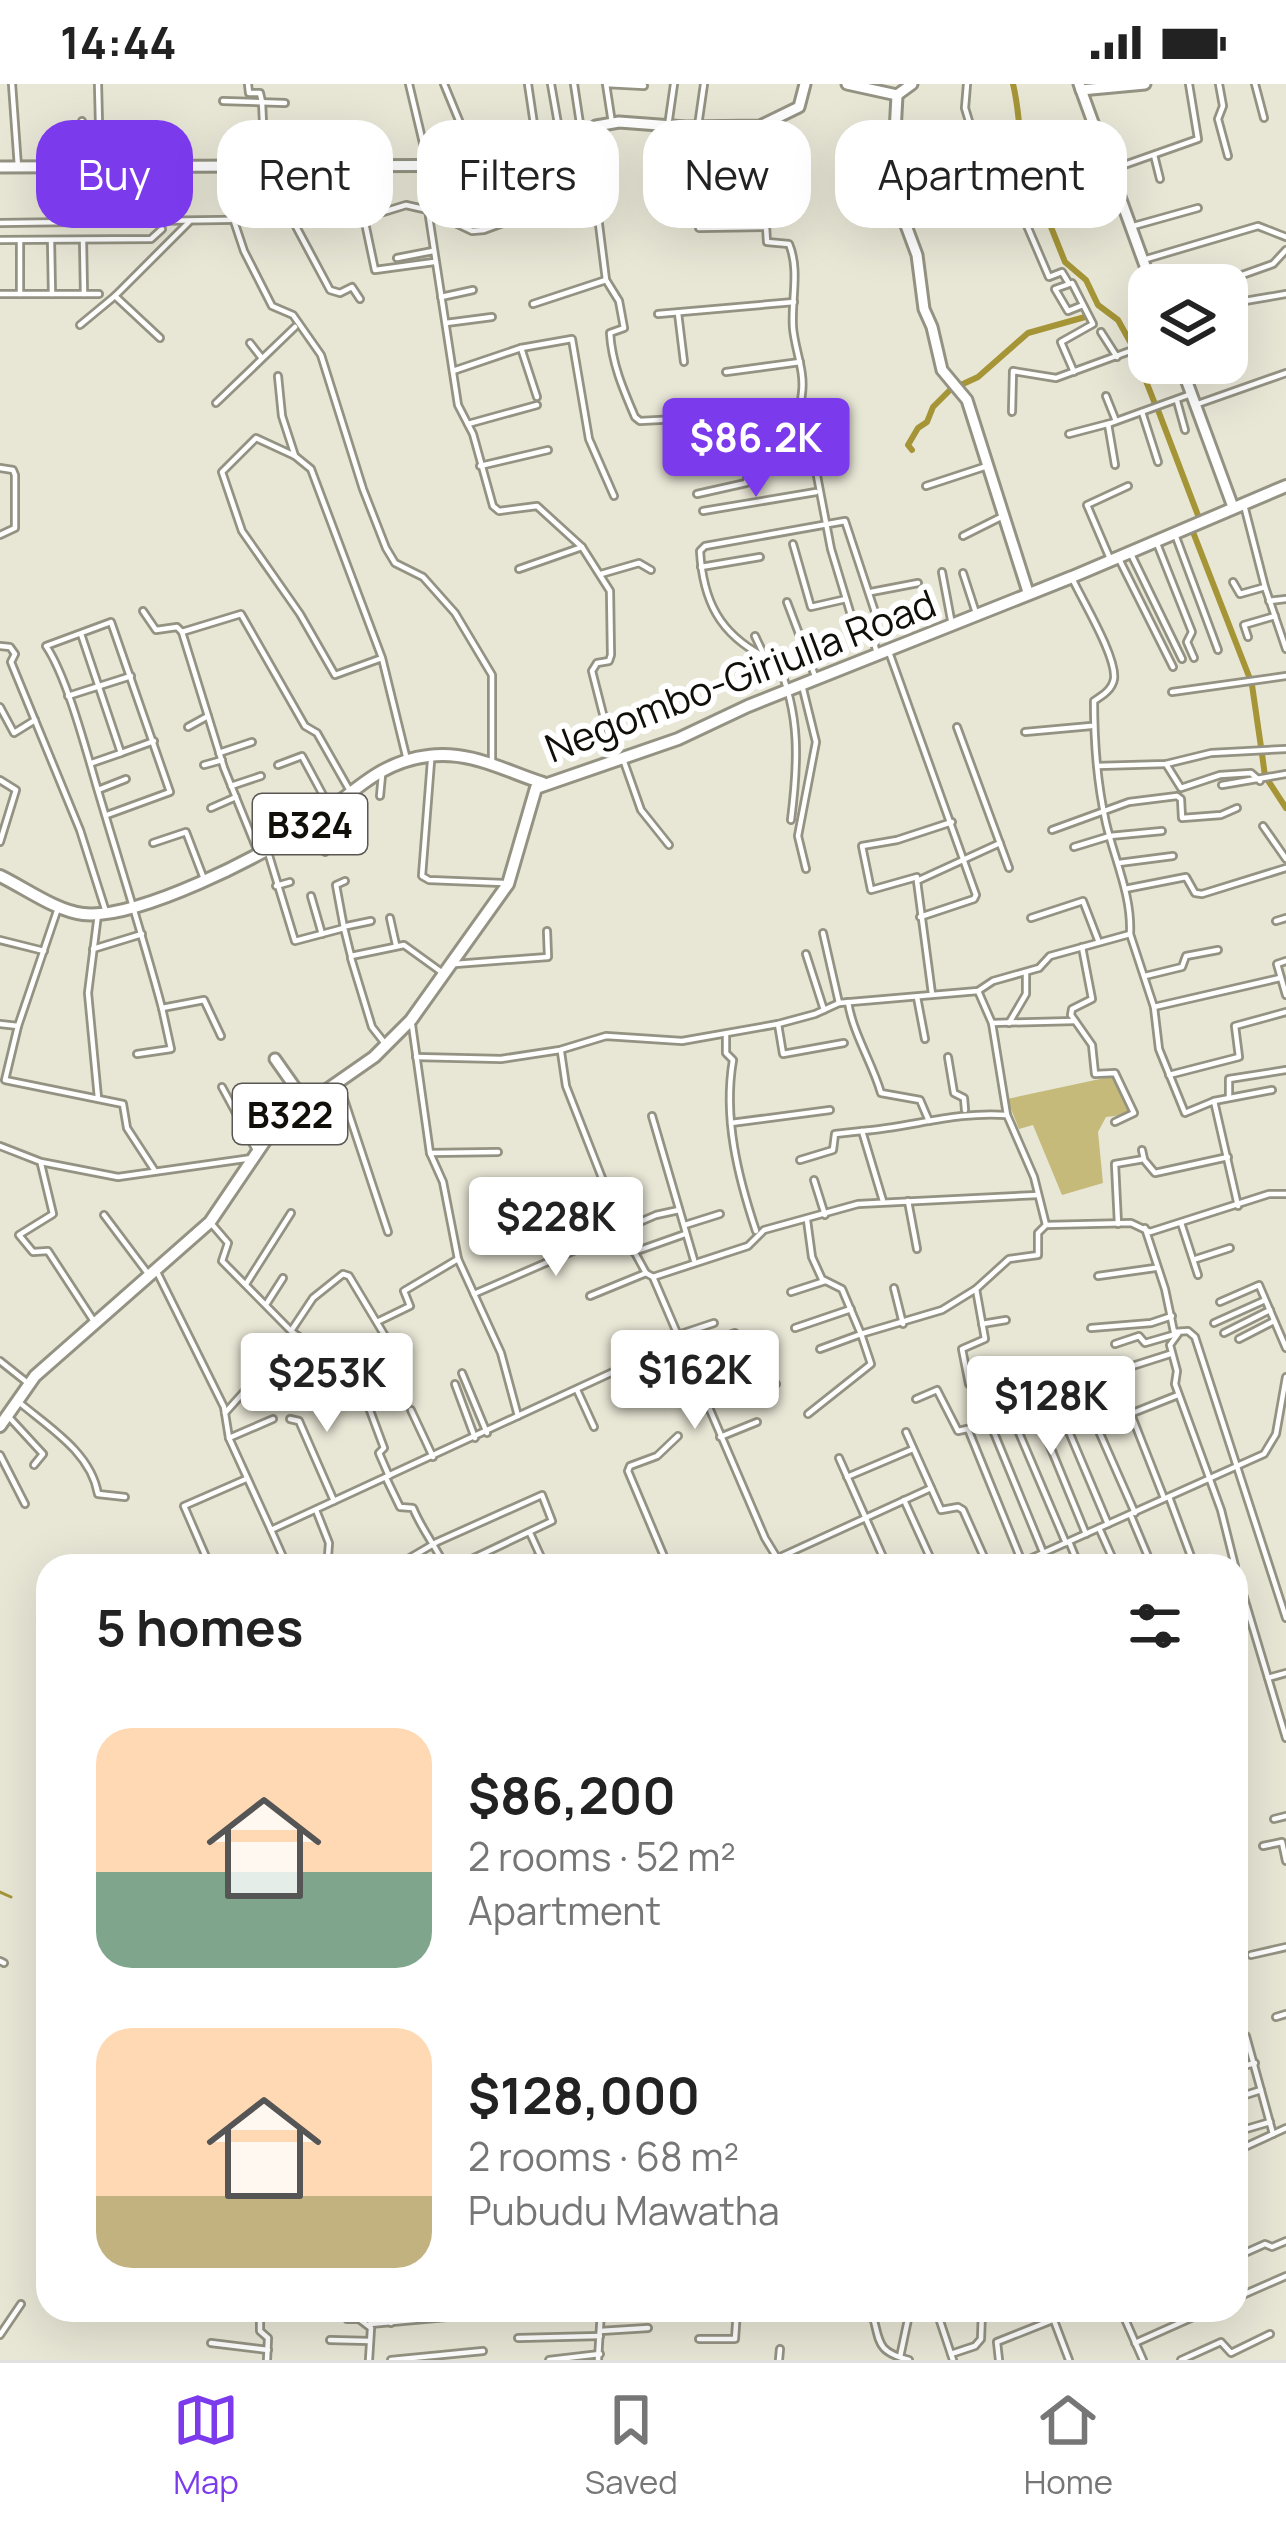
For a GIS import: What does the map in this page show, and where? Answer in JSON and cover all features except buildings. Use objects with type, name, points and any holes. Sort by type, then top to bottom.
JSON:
[{"type":"main road","name":"Negombo-Giriulla Road","points":[[3,1420],[28,1384],[210,1222],[275,1126],[339,1084],[411,1020],[508,884],[536,788],[619,760],[1072,578],[1286,486]]},
{"type":"main road","name":"B324","points":[[0,876],[74,912],[102,913],[204,880],[309,824],[351,790],[406,760],[468,756],[543,783]]},
{"type":"street","points":[[12,84],[18,167]]},
{"type":"street","points":[[98,84],[99,120]]},
{"type":"street","points":[[248,84],[249,93],[260,93],[263,120]]},
{"type":"street","points":[[409,84],[418,120]]},
{"type":"street","points":[[444,84],[459,120]]},
{"type":"street","points":[[528,84],[533,120]]},
{"type":"street","points":[[551,84],[557,120]]},
{"type":"street","points":[[574,84],[582,120]]},
{"type":"street","points":[[612,120],[606,84],[644,86]]},
{"type":"street","points":[[669,120],[674,84]]},
{"type":"street","points":[[699,120],[704,84]]},
{"type":"street","points":[[772,120],[799,107],[805,84]]},
{"type":"street","points":[[847,84],[897,94],[912,84]]},
{"type":"street","points":[[967,84],[968,120]]},
{"type":"street","points":[[1092,120],[1080,87],[1145,84]]},
{"type":"street","points":[[1127,164],[1198,139],[1189,84]]},
{"type":"street","points":[[1219,84],[1223,106],[1218,118],[1228,156]]},
{"type":"street","points":[[1255,84],[1264,118]]},
{"type":"street","points":[[897,94],[893,171],[898,204],[917,255],[924,310],[942,370],[962,395],[1028,592]]},
{"type":"street","points":[[223,100],[285,103]]},
{"type":"street","points":[[1154,155],[1160,178]]},
{"type":"street","points":[[0,167],[36,167]]},
{"type":"street","points":[[1130,227],[1198,208]]},
{"type":"street","points":[[1127,218],[1143,264]]},
{"type":"street","points":[[0,223],[36,222]]},
{"type":"street","points":[[1142,260],[1258,226],[1286,237]]},
{"type":"street","points":[[80,325],[184,228]]},
{"type":"street","points":[[237,228],[272,306],[293,315],[321,355],[363,489],[394,563],[422,577],[455,613],[492,675],[492,764]]},
{"type":"street","points":[[297,228],[330,290],[340,293],[352,287],[360,299]]},
{"type":"street","points":[[366,228],[375,270],[434,262]]},
{"type":"street","points":[[430,228],[458,405],[496,509],[537,506],[582,547],[602,574],[610,591],[611,655],[592,670],[619,760],[641,809],[669,845]]},
{"type":"street","points":[[598,228],[606,280],[619,302],[624,328],[610,334],[616,375],[637,420],[716,417],[722,434],[792,441]]},
{"type":"street","points":[[766,228],[767,242],[791,247],[793,329],[802,395],[793,452],[796,458],[814,460],[825,524],[854,625],[870,627]]},
{"type":"street","points":[[1028,228],[1048,277],[1063,272],[1093,326],[1061,342],[1074,372]]},
{"type":"street","points":[[0,240],[151,239],[162,229]]},
{"type":"street","points":[[20,240],[20,294]]},
{"type":"street","points":[[51,240],[52,294]]},
{"type":"street","points":[[83,240],[85,294]]},
{"type":"street","points":[[397,258],[433,250]]},
{"type":"street","points":[[1248,273],[1274,264],[1286,250]]},
{"type":"street","points":[[533,304],[606,280]]},
{"type":"street","points":[[1068,282],[1054,291],[1068,311],[1083,305]]},
{"type":"street","points":[[441,297],[472,290]]},
{"type":"street","points":[[0,294],[99,295]]},
{"type":"street","points":[[1248,301],[1286,295]]},
{"type":"street","points":[[115,296],[160,338]]},
{"type":"street","points":[[658,314],[794,302]]},
{"type":"street","points":[[677,313],[684,362]]},
{"type":"street","points":[[446,323],[492,317]]},
{"type":"street","points":[[216,403],[295,327]]},
{"type":"street","points":[[1101,332],[1117,357]]},
{"type":"street","points":[[452,371],[521,348],[572,339],[589,439],[614,496]]},
{"type":"street","points":[[250,343],[261,357]]},
{"type":"street","points":[[468,424],[537,401],[521,348]]},
{"type":"street","points":[[1012,412],[1013,371],[1056,378],[1128,353]]},
{"type":"street","points":[[727,372],[800,362]]},
{"type":"street","points":[[1069,434],[1286,373]]},
{"type":"street","points":[[278,376],[282,416],[295,456]]},
{"type":"street","points":[[1187,384],[1238,505],[1286,649]]},
{"type":"street","points":[[1106,396],[1116,422]]},
{"type":"street","points":[[1177,400],[1185,430]]},
{"type":"street","points":[[1142,412],[1158,461]]},
{"type":"street","points":[[1108,424],[1115,465]]},
{"type":"street","points":[[382,658],[335,675],[301,614],[242,531],[222,472],[256,438],[311,469],[382,658],[406,760]]},
{"type":"street","points":[[480,466],[548,450]]},
{"type":"street","points":[[697,494],[746,482],[751,460],[793,452]]},
{"type":"street","points":[[926,486],[987,466]]},
{"type":"street","points":[[0,468],[13,470],[15,475],[15,528],[0,535]]},
{"type":"street","points":[[1128,486],[1087,505],[1182,659]]},
{"type":"street","points":[[704,512],[819,491]]},
{"type":"street","points":[[962,536],[1004,516]]},
{"type":"street","points":[[806,869],[798,836],[816,742],[796,687],[777,662],[723,626],[712,611],[700,551],[705,546],[841,520],[847,524],[877,618],[870,627]]},
{"type":"street","points":[[1174,533],[1218,650]]},
{"type":"street","points":[[1156,541],[1192,632],[1187,642],[1194,658]]},
{"type":"street","points":[[793,544],[811,607],[846,599]]},
{"type":"street","points":[[519,569],[582,547]]},
{"type":"street","points":[[701,567],[760,556]]},
{"type":"street","points":[[1120,557],[1173,667]]},
{"type":"street","points":[[602,574],[639,563],[651,570]]},
{"type":"street","points":[[942,572],[952,625]]},
{"type":"street","points":[[963,573],[976,615]]},
{"type":"street","points":[[1072,578],[1111,661],[1114,679],[1107,692],[1094,700],[1097,766],[1125,889],[1130,934],[1154,1006],[1154,1028],[1169,1076],[1185,1113],[1229,1097],[1272,1090]]},
{"type":"street","points":[[1233,582],[1240,594],[1265,587]]},
{"type":"street","points":[[869,592],[918,583]]},
{"type":"street","points":[[1269,601],[1286,599]]},
{"type":"street","points":[[787,602],[816,680]]},
{"type":"street","points":[[143,611],[156,630],[177,626],[182,632],[220,757],[262,850],[295,941],[371,921]]},
{"type":"street","points":[[182,632],[241,614],[305,726],[317,733],[359,811]]},
{"type":"street","points":[[1248,637],[1244,625],[1275,616]]},
{"type":"street","points":[[106,815],[170,794],[111,622],[46,646],[91,763],[98,790],[106,815],[135,905],[162,1008],[171,1049],[137,1054]]},
{"type":"street","points":[[870,627],[952,822],[976,897],[920,916]]},
{"type":"street","points":[[81,634],[121,753]]},
{"type":"street","points":[[755,636],[765,657]]},
{"type":"street","points":[[0,646],[10,646],[15,654],[11,662],[37,719],[102,913],[88,993],[98,1098]]},
{"type":"street","points":[[68,697],[131,676]]},
{"type":"street","points":[[1172,692],[1286,676]]},
{"type":"street","points":[[791,820],[796,687]]},
{"type":"street","points":[[0,707],[14,733],[37,719]]},
{"type":"street","points":[[188,727],[208,716]]},
{"type":"street","points":[[1025,732],[1094,726]]},
{"type":"street","points":[[957,727],[1009,868]]},
{"type":"street","points":[[91,763],[154,741]]},
{"type":"street","points":[[204,765],[252,742]]},
{"type":"street","points":[[1097,766],[1166,764],[1210,753],[1286,749]]},
{"type":"street","points":[[432,755],[422,876],[508,884]]},
{"type":"street","points":[[278,765],[302,756],[330,808]]},
{"type":"street","points":[[1166,764],[1181,788],[1228,774],[1251,773],[1260,781]]},
{"type":"street","points":[[380,796],[382,770]]},
{"type":"street","points":[[1222,785],[1286,773]]},
{"type":"street","points":[[231,786],[261,776]]},
{"type":"street","points":[[0,779],[16,790],[0,842]]},
{"type":"street","points":[[98,790],[126,779]]},
{"type":"street","points":[[1052,830],[1130,802],[1177,796],[1182,818],[1221,815],[1237,808]]},
{"type":"street","points":[[211,808],[236,797]]},
{"type":"street","points":[[294,802],[325,852]]},
{"type":"street","points":[[952,822],[862,846],[871,890],[921,876],[1000,843]]},
{"type":"street","points":[[1263,826],[1286,859]]},
{"type":"street","points":[[1074,847],[1110,836],[1162,831]]},
{"type":"street","points":[[154,843],[185,832],[204,880]]},
{"type":"street","points":[[1118,863],[1173,856]]},
{"type":"street","points":[[1125,889],[1186,877],[1195,892],[1202,893],[1286,868]]},
{"type":"street","points":[[921,876],[915,887],[932,994]]},
{"type":"street","points":[[345,881],[336,886],[351,956],[372,1027],[387,1046]]},
{"type":"street","points":[[276,886],[290,882]]},
{"type":"street","points":[[311,896],[322,934]]},
{"type":"street","points":[[1031,918],[1083,901],[1098,942]]},
{"type":"street","points":[[59,905],[5,1080],[122,1104],[127,1128],[155,1171]]},
{"type":"street","points":[[390,918],[396,945]]},
{"type":"street","points":[[1276,921],[1286,918]]},
{"type":"street","points":[[351,956],[404,945],[448,970],[548,957],[548,931]]},
{"type":"street","points":[[823,933],[839,1003]]},
{"type":"street","points":[[93,949],[142,934]]},
{"type":"street","points":[[416,1057],[484,1060],[560,1050],[606,1036],[667,1042],[778,1024],[839,1003],[978,991],[993,981],[1039,968],[1050,956],[1130,934]]},
{"type":"street","points":[[0,940],[44,951]]},
{"type":"street","points":[[1082,946],[1092,999],[1072,1009],[1093,1045],[1095,1074],[1114,1073],[1133,1113],[1115,1122]]},
{"type":"street","points":[[1145,976],[1182,967],[1186,956],[1218,950]]},
{"type":"street","points":[[806,954],[824,1010]]},
{"type":"street","points":[[1286,961],[1277,964],[1286,995]]},
{"type":"street","points":[[1009,1023],[1026,994],[1026,971]]},
{"type":"street","points":[[1154,1006],[1280,979]]},
{"type":"street","points":[[978,991],[992,1023],[1007,1115],[1046,1225]]},
{"type":"street","points":[[917,995],[925,1039]]},
{"type":"street","points":[[162,1008],[204,1000],[221,1036]]},
{"type":"street","points":[[848,1002],[851,1022],[865,1045],[881,1094],[920,1100],[925,1122]]},
{"type":"street","points":[[1169,1076],[1239,1057],[1235,1026],[1286,1012]]},
{"type":"street","points":[[411,1020],[430,1153],[443,1182],[458,1259],[500,1353],[518,1417]]},
{"type":"street","points":[[992,1023],[1075,1021]]},
{"type":"street","points":[[0,1024],[18,1026]]},
{"type":"street","points":[[778,1024],[783,1054],[844,1043]]},
{"type":"street","points":[[726,1034],[726,1053],[733,1060],[731,1123],[740,1183],[757,1234]]},
{"type":"street","points":[[560,1050],[566,1086],[622,1229],[650,1275],[775,1554]]},
{"type":"street","points":[[948,1057],[954,1093],[964,1098],[965,1113]]},
{"type":"street","points":[[275,1059],[306,1103]]},
{"type":"street","points":[[1229,1097],[1229,1079],[1286,1070]]},
{"type":"street","points":[[339,1084],[388,1232]]},
{"type":"street","points":[[0,1146],[41,1162],[118,1177],[254,1155],[222,1087]]},
{"type":"street","points":[[1214,1101],[1238,1207]]},
{"type":"street","points":[[731,1123],[830,1110]]},
{"type":"street","points":[[800,1160],[833,1150],[835,1134],[965,1113],[1007,1115]]},
{"type":"street","points":[[652,1116],[694,1262]]},
{"type":"street","points":[[862,1131],[883,1201]]},
{"type":"street","points":[[1142,1150],[1155,1173],[1228,1157]]},
{"type":"street","points":[[430,1153],[498,1152]]},
{"type":"street","points":[[1118,1224],[1115,1164],[1144,1159]]},
{"type":"street","points":[[41,1162],[53,1214],[19,1235],[33,1252],[48,1251],[95,1323]]},
{"type":"street","points":[[814,1180],[825,1214]]},
{"type":"street","points":[[820,1349],[942,1310],[976,1289],[1009,1259],[1038,1255],[1038,1233],[1046,1225],[1118,1224],[1150,1232],[1269,1194],[1286,1194]]},
{"type":"street","points":[[590,1296],[748,1246],[757,1234],[858,1204],[1038,1195]]},
{"type":"street","points":[[908,1201],[917,1249]]},
{"type":"street","points":[[474,1294],[622,1229],[679,1210]]},
{"type":"street","points":[[246,1284],[291,1213]]},
{"type":"street","points":[[634,1252],[720,1214]]},
{"type":"street","points":[[104,1215],[168,1289],[282,1554]]},
{"type":"street","points":[[807,1220],[812,1256],[825,1281]]},
{"type":"street","points":[[210,1222],[228,1243],[222,1262],[291,1330],[335,1363],[388,1341],[349,1276],[343,1274],[314,1298],[291,1330]]},
{"type":"street","points":[[1181,1223],[1198,1274]]},
{"type":"street","points":[[1145,1228],[1177,1334],[1170,1354],[1178,1371],[1178,1396],[1221,1510],[1232,1554]]},
{"type":"street","points":[[1193,1260],[1230,1248]]},
{"type":"street","points":[[378,1322],[410,1306],[404,1291],[458,1259]]},
{"type":"street","points":[[1098,1276],[1155,1268]]},
{"type":"street","points":[[267,1303],[284,1278]]},
{"type":"street","points":[[791,1292],[825,1281],[838,1285],[861,1334],[869,1367],[808,1414]]},
{"type":"street","points":[[1220,1302],[1255,1284],[1286,1348]]},
{"type":"street","points":[[893,1288],[904,1324]]},
{"type":"street","points":[[969,1384],[962,1349],[985,1339],[976,1289]]},
{"type":"street","points":[[1214,1323],[1265,1300]]},
{"type":"street","points":[[795,1328],[851,1309]]},
{"type":"street","points":[[1224,1333],[1270,1310]]},
{"type":"street","points":[[1091,1328],[1151,1323],[1172,1316]]},
{"type":"street","points":[[982,1324],[1006,1320]]},
{"type":"street","points":[[1239,1339],[1274,1321]]},
{"type":"street","points":[[271,1530],[715,1323]]},
{"type":"street","points":[[1114,1344],[1139,1336],[1145,1343],[1188,1331],[1195,1337],[1286,1618]]},
{"type":"street","points":[[683,1352],[735,1333],[745,1357]]},
{"type":"street","points":[[666,1348],[686,1392],[674,1398]]},
{"type":"street","points":[[225,1413],[269,1364],[302,1378],[322,1353]]},
{"type":"street","points":[[1126,1368],[1170,1354]]},
{"type":"street","points":[[350,1357],[379,1427],[384,1448],[379,1453],[400,1507],[413,1508],[438,1554]]},
{"type":"street","points":[[644,1360],[660,1396]]},
{"type":"street","points":[[1068,1360],[1147,1554]]},
{"type":"street","points":[[0,1361],[28,1384]]},
{"type":"street","points":[[462,1372],[487,1432]]},
{"type":"street","points":[[1073,1554],[999,1383],[1046,1375],[1108,1524]]},
{"type":"street","points":[[1040,1554],[1268,1450],[1286,1377]]},
{"type":"street","points":[[1022,1378],[1086,1534]]},
{"type":"street","points":[[703,1398],[749,1380]]},
{"type":"street","points":[[454,1384],[475,1438]]},
{"type":"street","points":[[706,1406],[742,1389],[751,1394],[776,1384]]},
{"type":"street","points":[[577,1390],[594,1427]]},
{"type":"street","points":[[916,1399],[938,1390],[954,1430],[1013,1419]]},
{"type":"street","points":[[1178,1396],[1128,1415],[1190,1554]]},
{"type":"street","points":[[16,1400],[77,1450],[98,1494],[125,1497]]},
{"type":"street","points":[[411,1410],[433,1457]]},
{"type":"street","points":[[230,1438],[273,1419]]},
{"type":"street","points":[[290,1419],[299,1420],[334,1501]]},
{"type":"street","points":[[3,1420],[43,1454],[34,1465]]},
{"type":"street","points":[[720,1437],[757,1422]]},
{"type":"street","points":[[990,1423],[1043,1552]]},
{"type":"street","points":[[1278,1423],[1286,1432]]},
{"type":"street","points":[[968,1429],[1023,1554]]},
{"type":"street","points":[[906,1432],[941,1510],[963,1510],[983,1554]]},
{"type":"street","points":[[663,1554],[628,1472],[630,1466],[657,1456],[678,1436]]},
{"type":"street","points":[[848,1477],[914,1449]]},
{"type":"street","points":[[0,1455],[25,1504]]},
{"type":"street","points":[[839,1459],[882,1554]]},
{"type":"street","points":[[205,1554],[184,1506],[246,1479]]},
{"type":"street","points":[[787,1554],[931,1488]]},
{"type":"street","points":[[419,1554],[541,1494],[554,1520],[483,1554]]},
{"type":"street","points":[[904,1500],[929,1554]]},
{"type":"street","points":[[316,1510],[329,1543],[328,1554]]},
{"type":"street","points":[[1099,1528],[1111,1554]]},
{"type":"street","points":[[530,1532],[539,1554]]},
{"type":"street","points":[[1248,1613],[1286,1738]]},
{"type":"street","points":[[1267,1678],[1286,1673]]},
{"type":"street","points":[[1274,1819],[1286,1816]]},
{"type":"street","points":[[1263,1846],[1282,1843],[1286,1861]]},
{"type":"street","points":[[1251,1955],[1286,1947]]},
{"type":"street","points":[[1276,2018],[1286,2014]]},
{"type":"street","points":[[1248,2042],[1273,2134]]},
{"type":"street","points":[[1248,2065],[1255,2063]]},
{"type":"street","points":[[1248,2094],[1261,2090]]},
{"type":"street","points":[[1248,2128],[1270,2122]]},
{"type":"street","points":[[1248,2145],[1286,2128]]},
{"type":"street","points":[[1248,2251],[1286,2241]]},
{"type":"street","points":[[1248,2293],[1286,2276]]},
{"type":"street","points":[[0,2335],[21,2304]]},
{"type":"street","points":[[260,2322],[260,2331],[268,2338],[268,2360]]},
{"type":"street","points":[[366,2322],[401,2322]]},
{"type":"street","points":[[549,2360],[599,2357],[601,2322]]},
{"type":"street","points":[[699,2339],[735,2339],[736,2322]]},
{"type":"street","points":[[874,2322],[881,2348],[909,2360]]},
{"type":"street","points":[[899,2357],[907,2322]]},
{"type":"street","points":[[940,2322],[952,2357],[981,2339],[982,2322]]},
{"type":"street","points":[[999,2360],[997,2342],[1047,2322]]},
{"type":"street","points":[[1055,2322],[1069,2360]]},
{"type":"street","points":[[1126,2322],[1143,2360]]},
{"type":"street","points":[[1135,2343],[1182,2322]]},
{"type":"street","points":[[369,2360],[370,2324]]},
{"type":"street","points":[[518,2338],[647,2328]]},
{"type":"street","points":[[1181,2360],[1221,2342],[1231,2353],[1270,2335]]},
{"type":"street","points":[[330,2340],[370,2341]]},
{"type":"street","points":[[211,2343],[268,2350]]},
{"type":"street","points":[[779,2360],[780,2349]]},
{"type":"street","points":[[391,2360],[483,2351]]},
{"type":"shaded area","points":[[1114,1076],[1131,1114],[1106,1117],[1098,1132],[1103,1183],[1062,1195],[1033,1125],[1019,1129],[1007,1099]]},
{"type":"waterway","points":[[1013,84],[1019,120]]},
{"type":"waterway","points":[[1051,228],[1065,262],[1086,280],[1098,305],[1118,320],[1128,338]]},
{"type":"waterway","points":[[912,450],[908,445],[918,428],[950,390],[978,377],[1028,333],[1085,317]]},
{"type":"waterway","points":[[1147,384],[1155,404]]},
{"type":"waterway","points":[[1158,410],[1199,518]]},
{"type":"waterway","points":[[1195,527],[1250,679]]},
{"type":"waterway","points":[[1252,685],[1261,747]]},
{"type":"waterway","points":[[1262,754],[1265,776]]},
{"type":"waterway","points":[[1269,782],[1286,808]]},
{"type":"waterway","points":[[0,1892],[11,1897]]}]
